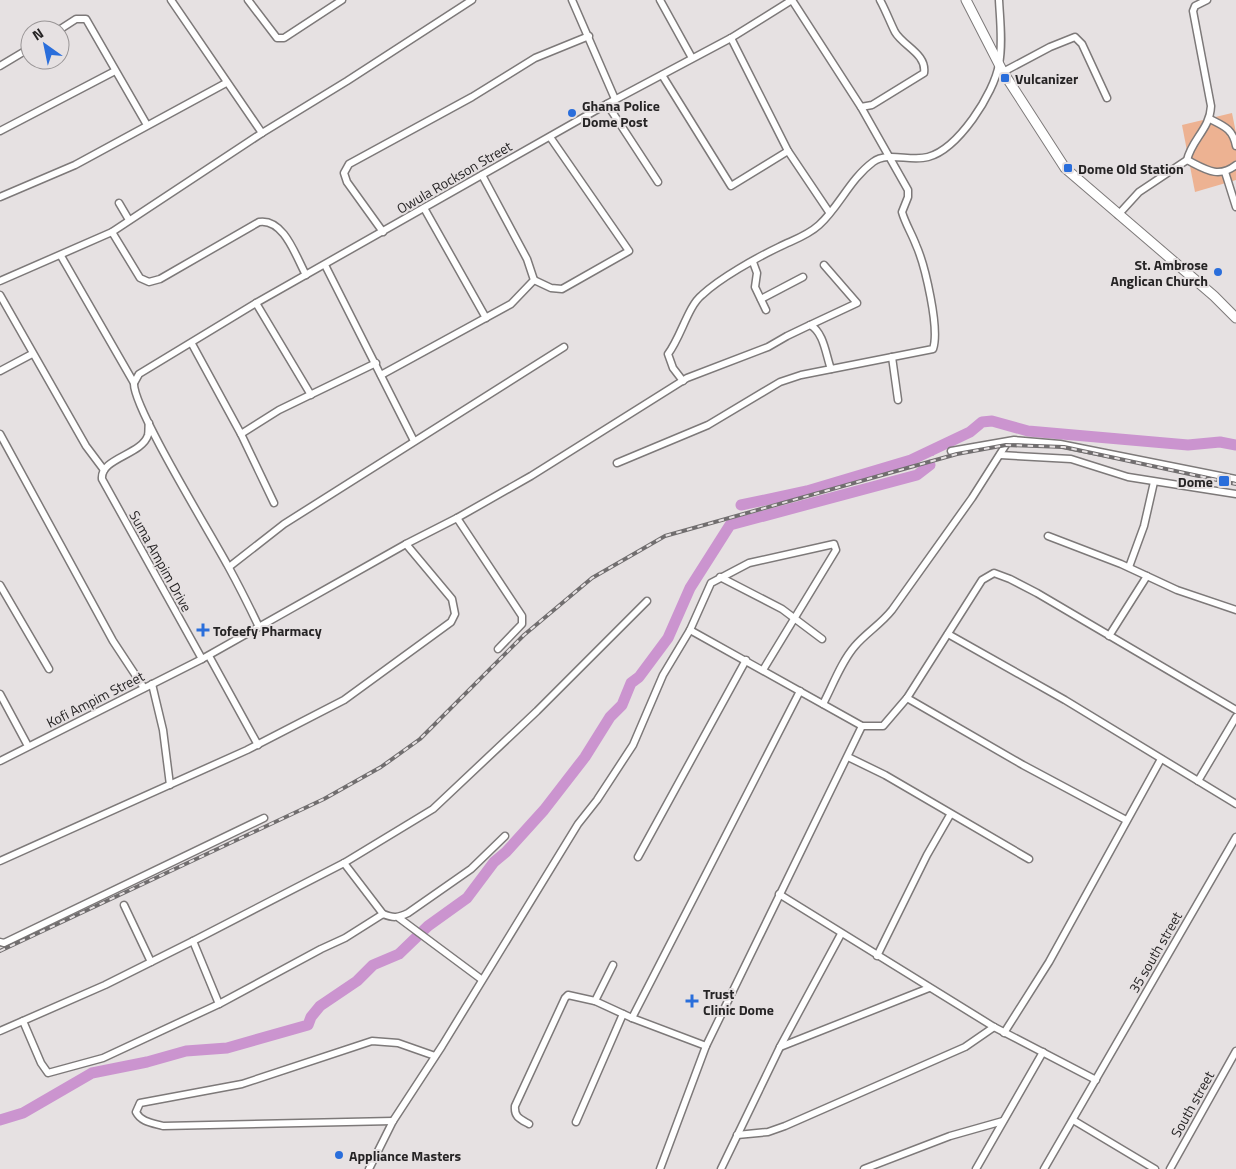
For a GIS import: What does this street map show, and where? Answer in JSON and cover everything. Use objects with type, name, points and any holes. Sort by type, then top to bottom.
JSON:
[{"type":"main road","points":[[966,0],[1001,68],[1065,168],[1203,287],[1236,318]]},
{"type":"street","points":[[171,0],[262,133]]},
{"type":"street","points":[[248,0],[277,38],[284,38],[332,3],[342,0]]},
{"type":"street","points":[[0,281],[61,256],[112,232],[262,133],[347,81],[432,24],[472,0]]},
{"type":"street","points":[[572,0],[615,99]]},
{"type":"street","points":[[660,0],[692,58]]},
{"type":"street","points":[[861,107],[872,105],[924,73],[925,69],[915,51],[897,35],[880,0]]},
{"type":"street","points":[[683,381],[673,368],[668,354],[678,341],[692,307],[701,295],[753,262],[807,234],[822,222],[874,161],[890,157],[917,160],[944,150],[956,140],[976,113],[1001,68],[999,0]]},
{"type":"street","points":[[1118,215],[1139,192],[1187,160],[1190,148],[1210,119],[1211,106],[1193,11],[1195,6],[1207,0]]},
{"type":"street","points":[[617,463],[708,425],[780,382],[801,375],[931,351],[935,345],[934,323],[925,276],[917,246],[902,212],[908,197],[908,190],[861,107],[789,1]]},
{"type":"street","name":"Owula Rockson Street","points":[[134,383],[139,374],[192,344],[256,302],[325,265],[615,99],[731,38],[789,1]]},
{"type":"street","points":[[70,24],[76,20],[86,19],[146,124]]},
{"type":"street","points":[[383,232],[347,182],[344,173],[348,164],[472,97],[535,58],[589,36]]},
{"type":"street","points":[[1001,68],[1075,37],[1082,44],[1107,98]]},
{"type":"street","points":[[731,38],[788,151],[829,212]]},
{"type":"street","points":[[0,66],[20,54]]},
{"type":"street","points":[[0,131],[115,72]]},
{"type":"street","points":[[662,75],[731,186],[788,151]]},
{"type":"street","points":[[0,197],[75,165],[146,124],[226,83]]},
{"type":"street","points":[[607,104],[658,182]]},
{"type":"street","points":[[1210,119],[1229,128],[1235,138],[1236,146]]},
{"type":"street","points":[[482,175],[527,259],[534,280],[551,288],[562,289],[630,251],[550,136]]},
{"type":"street","points":[[1187,160],[1211,172],[1225,172],[1236,165]]},
{"type":"street","points":[[1225,172],[1236,207]]},
{"type":"street","points":[[119,203],[129,220]]},
{"type":"street","points":[[424,208],[486,318]]},
{"type":"street","points":[[112,232],[140,278],[149,282],[160,279],[259,222],[266,221],[279,228],[306,275]]},
{"type":"street","points":[[61,256],[134,383],[135,396],[259,627]]},
{"type":"street","points":[[753,262],[757,273],[755,287],[766,310]]},
{"type":"street","points":[[325,265],[414,441]]},
{"type":"street","name":"Kofi Ampim Street","points":[[0,761],[209,656],[406,544],[532,476],[683,381],[768,347],[857,303],[824,265]]},
{"type":"street","points":[[761,299],[803,278]]},
{"type":"street","points":[[381,375],[511,304],[534,280]]},
{"type":"street","name":"Suma Ampim Drive","points":[[0,295],[32,354],[103,472],[102,479],[202,659]]},
{"type":"street","points":[[256,302],[311,394]]},
{"type":"street","points":[[810,325],[815,328],[820,336],[831,369]]},
{"type":"street","points":[[192,344],[241,434],[274,503]]},
{"type":"street","points":[[229,568],[284,524],[564,347]]},
{"type":"street","points":[[0,371],[32,354]]},
{"type":"street","points":[[892,358],[898,400]]},
{"type":"street","points":[[241,434],[279,410],[376,363]]},
{"type":"street","points":[[103,472],[143,444],[148,436],[149,423]]},
{"type":"street","points":[[0,435],[100,618],[144,688]]},
{"type":"street","points":[[951,451],[972,446],[1008,443],[1014,440],[1060,444],[1236,480]]},
{"type":"street","points":[[823,704],[848,654],[892,610],[1008,443]]},
{"type":"street","points":[[1000,455],[1071,459],[1107,472],[1154,482],[1236,494]]},
{"type":"street","points":[[1129,567],[1144,526],[1154,482]]},
{"type":"street","points":[[457,518],[522,616],[522,624],[498,649]]},
{"type":"street","points":[[1048,536],[1129,567],[1177,590],[1236,610]]},
{"type":"street","points":[[0,861],[258,745],[344,700],[451,622],[455,614],[452,599],[406,544]]},
{"type":"street","points":[[369,1169],[393,1121],[481,979],[578,824],[597,800],[633,745],[664,675],[690,630],[710,583],[749,563],[834,544],[836,550],[764,670]]},
{"type":"street","points":[[690,630],[862,726],[883,726],[907,698],[982,580],[994,573],[1037,593],[1236,710]]},
{"type":"street","points":[[1109,636],[1147,576]]},
{"type":"street","points":[[720,577],[750,591],[795,617],[822,638]]},
{"type":"street","points":[[0,586],[49,669]]},
{"type":"street","points":[[0,1031],[193,941],[344,863],[433,809],[455,791],[648,601]]},
{"type":"street","points":[[948,634],[1065,700],[1236,804]]},
{"type":"street","points":[[209,656],[258,745]]},
{"type":"street","points":[[638,857],[746,660]]},
{"type":"street","points":[[152,684],[163,730],[170,785]]},
{"type":"street","points":[[632,1018],[800,691]]},
{"type":"street","points":[[0,694],[28,746]]},
{"type":"street","points":[[907,698],[1023,765],[1126,820]]},
{"type":"street","points":[[1198,781],[1236,717]]},
{"type":"street","points":[[660,1169],[686,1095],[706,1046],[862,726]]},
{"type":"street","points":[[848,757],[885,775],[950,815],[1029,859]]},
{"type":"street","points":[[1004,1033],[1049,962],[1161,759]]},
{"type":"street","points":[[878,956],[927,855],[950,815]]},
{"type":"street","points":[[0,942],[4,943],[264,818]]},
{"type":"street","points":[[344,863],[383,914],[391,918],[399,918],[471,869],[505,836]]},
{"type":"street","name":"35 south street","points":[[1044,1169],[1236,837]]},
{"type":"street","points":[[779,894],[1004,1033],[1096,1080]]},
{"type":"street","points":[[124,906],[151,962]]},
{"type":"street","points":[[24,1020],[41,1063],[48,1073],[53,1073],[103,1058],[219,1004],[345,938],[383,914]]},
{"type":"street","points":[[399,918],[481,979]]},
{"type":"street","points":[[721,1169],[780,1047],[841,934]]},
{"type":"street","points":[[193,941],[219,1004]]},
{"type":"street","points":[[595,1001],[614,965]]},
{"type":"street","points":[[780,1047],[929,988]]},
{"type":"street","points":[[529,1124],[517,1117],[514,1113],[515,1106],[565,998],[572,995],[595,1001],[632,1018],[706,1046]]},
{"type":"street","points":[[576,1122],[624,1014]]},
{"type":"street","points":[[737,1135],[768,1132],[784,1126],[965,1047],[994,1027]]},
{"type":"street","points":[[393,1121],[163,1126],[139,1118],[136,1112],[140,1103],[242,1084],[372,1041],[398,1043],[435,1056]]},
{"type":"street","points":[[976,1169],[1043,1052]]},
{"type":"street","name":"South street","points":[[1170,1169],[1236,1052]]},
{"type":"street","points":[[1073,1120],[1155,1169]]},
{"type":"street","points":[[864,1169],[950,1136],[1003,1121]]},
{"type":"shaded area","points":[[1232,113],[1236,133],[1236,180],[1195,192],[1182,125]]},
{"type":"waterway","points":[[741,505],[807,491],[911,460],[970,432],[982,422],[992,421],[1028,431],[1188,445],[1220,442],[1236,445]]},
{"type":"waterway","points":[[928,451],[933,455]]},
{"type":"waterway","points":[[0,1120],[23,1113],[92,1073],[147,1062],[186,1051],[227,1048],[308,1025],[311,1017],[320,1006],[357,981],[373,965],[399,954],[428,926],[467,898],[494,862],[506,852],[544,810],[585,757],[610,717],[622,705],[631,683],[639,677],[668,638],[690,588],[730,525],[917,475],[930,465]]},
{"type":"railway","points":[[0,951],[324,799],[381,767],[420,739],[524,635],[592,578],[665,536],[957,454],[1006,445],[1064,447],[1236,484]]},
{"type":"place","name":"Vulcanizer","points":[[1005,78]]},
{"type":"place","name":"Ghana Police Dome Post","points":[[572,113]]},
{"type":"place","name":"Dome Old Station","points":[[1068,168]]},
{"type":"place","name":"St. Ambrose Anglican Church","points":[[1218,272]]},
{"type":"place","name":"Dome","points":[[1224,481]]},
{"type":"place","name":"Tofeefy Pharmacy","points":[[203,630]]},
{"type":"place","name":"Trust Clinic Dome","points":[[692,1001]]},
{"type":"place","name":"Appliance Masters","points":[[339,1155]]}]
